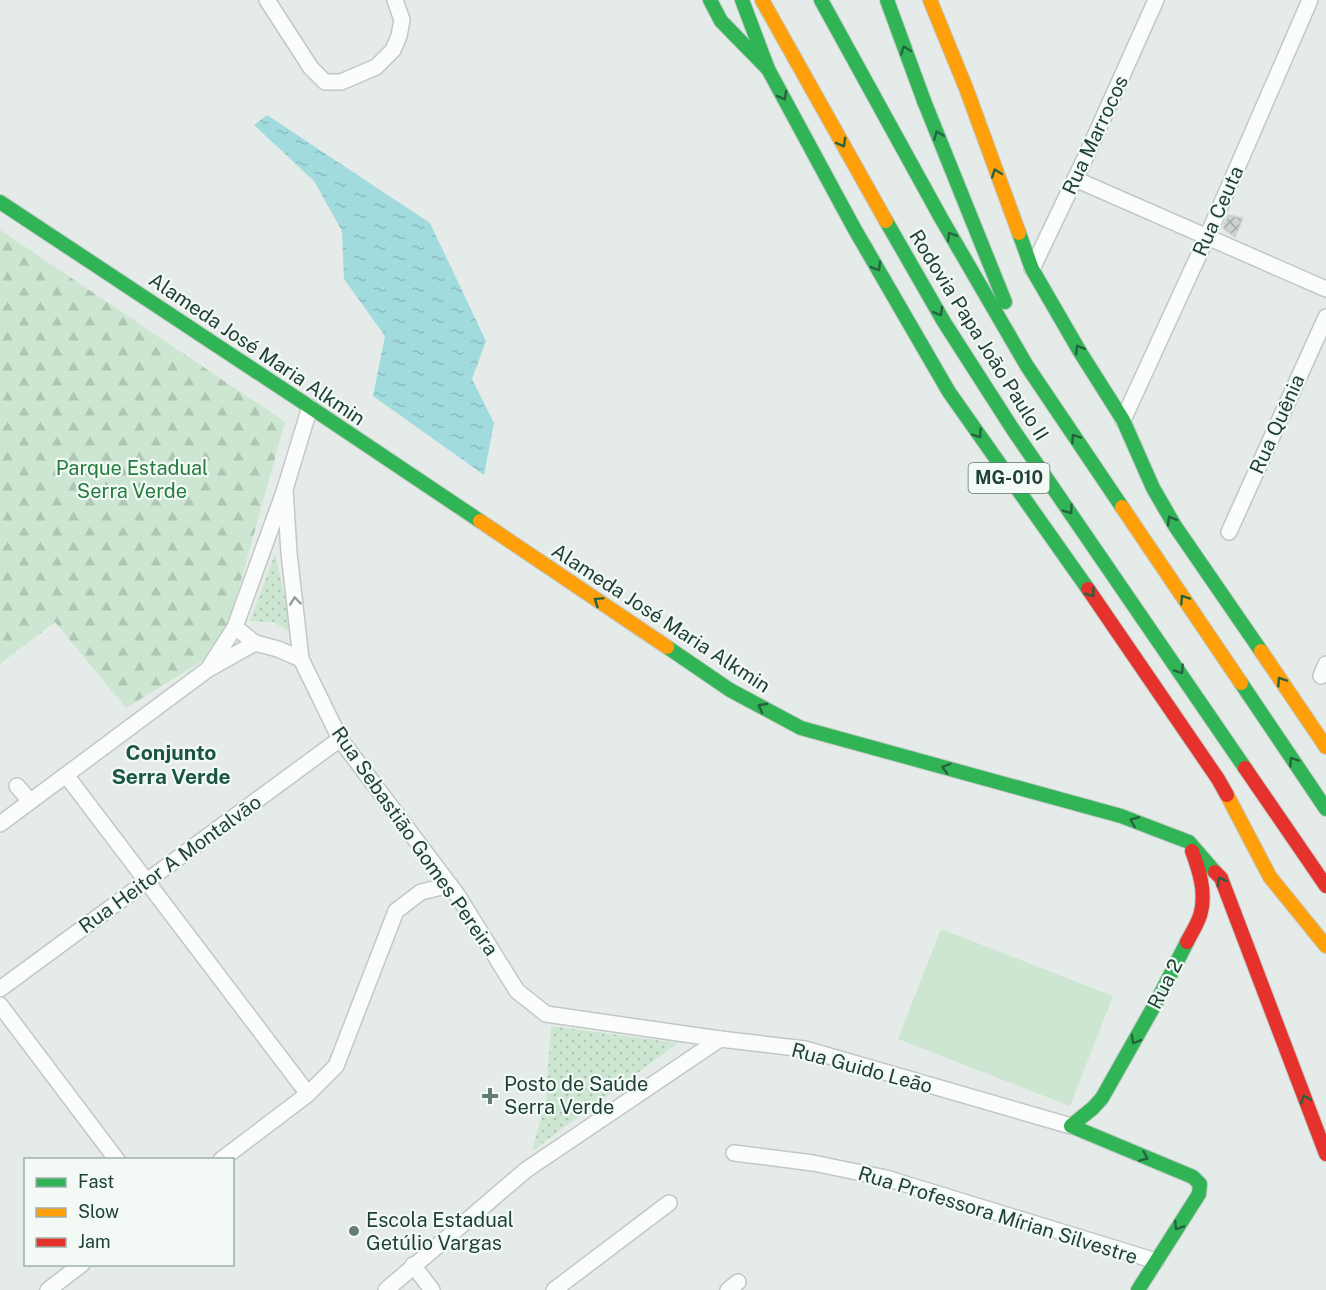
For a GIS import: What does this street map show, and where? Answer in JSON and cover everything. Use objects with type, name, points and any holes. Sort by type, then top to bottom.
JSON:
[{"type":"main road","name":"MG-010","points":[[710,0],[722,21],[768,69],[854,228],[948,392],[1090,592],[1218,779],[1270,877],[1326,946]]},
{"type":"main road","points":[[742,0],[768,69]]},
{"type":"main road","name":"Rodovia Papa João Paulo II","points":[[762,0],[944,322],[1012,428],[1326,885]]},
{"type":"main road","name":"Rodovia Papa João Paulo II","points":[[821,0],[941,218],[1027,366],[1326,809]]},
{"type":"main road","points":[[887,0],[924,100],[1002,295],[1027,366]]},
{"type":"main road","points":[[930,0],[966,88],[1032,269],[1123,420],[1153,488],[1175,526],[1326,747]]},
{"type":"main road","name":"Alameda José Maria Alkmin","points":[[0,202],[310,407],[730,690],[801,728],[1121,816],[1189,842],[1221,878],[1326,1154]]},
{"type":"main road","points":[[1189,842],[1200,871],[1203,904],[1201,914]]},
{"type":"main road","points":[[1201,914],[1215,907],[1223,908],[1241,929]]},
{"type":"main road","name":"Rua 2","points":[[1071,1126],[1102,1098],[1158,999],[1201,914]]},
{"type":"main road","name":"Rua 2","points":[[1102,1098],[1101,1123],[1121,1146]]},
{"type":"main road","name":"Rua Guido Leão","points":[[1071,1126],[1193,1177],[1200,1184],[1199,1194],[1152,1267]]},
{"type":"main road","points":[[1138,1290],[1152,1267]]},
{"type":"street","points":[[267,0],[311,68],[325,82],[341,82],[376,67],[393,50],[402,20],[395,0]]},
{"type":"street","name":"Rua Marrocos","points":[[1032,269],[1156,0]]},
{"type":"street","name":"Rua Ceuta","points":[[1123,420],[1207,237],[1310,0]]},
{"type":"street","points":[[1075,179],[1326,289]]},
{"type":"street","name":"Rua Quênia","points":[[1228,532],[1326,317]]},
{"type":"street","points":[[207,670],[235,627],[285,489],[310,407]]},
{"type":"street","name":"Rua Sebastião Gomes Pereira","points":[[285,489],[289,553],[301,659],[340,739],[458,896],[517,991],[546,1014],[720,1039]]},
{"type":"street","points":[[265,544],[283,548],[289,553]]},
{"type":"street","points":[[235,627],[255,643],[278,649],[301,659]]},
{"type":"street","points":[[0,824],[207,670],[255,643]]},
{"type":"street","name":"Rua Heitor A Montalvão","points":[[0,989],[340,739]]},
{"type":"street","points":[[66,775],[308,1094]]},
{"type":"street","points":[[17,786],[30,801]]},
{"type":"street","points":[[224,1158],[308,1094],[336,1066],[396,911],[421,892],[450,885]]},
{"type":"street","points":[[0,1005],[115,1158]]},
{"type":"street","points":[[386,1290],[526,1170],[720,1039]]},
{"type":"street","name":"Rua Guido Leão","points":[[720,1039],[805,1049],[1071,1126]]},
{"type":"street","name":"Rua Professora Mírian Silvestre","points":[[734,1153],[813,1163],[886,1178],[1152,1267]]},
{"type":"street","points":[[554,1290],[669,1203]]},
{"type":"street","points":[[413,1265],[432,1290]]},
{"type":"street","points":[[48,1290],[79,1266]]},
{"type":"street","points":[[1149,1290],[1152,1267]]},
{"type":"green space","name":"Parque Estadual Serra Verde","points":[[0,230],[285,422],[230,620],[202,661],[126,708],[55,622],[0,664]]},
{"type":"green space","points":[[275,554],[294,635],[274,622],[250,621]]},
{"type":"green space","points":[[941,929],[1113,996],[1070,1106],[898,1039]]},
{"type":"green space","points":[[551,1026],[678,1043],[532,1151],[546,1099]]},
{"type":"water","points":[[267,115],[430,223],[486,341],[472,379],[494,423],[484,475],[373,396],[385,336],[344,279],[342,231],[314,181],[254,125]]},
{"type":"building","points":[[1228,215],[1243,218],[1235,237],[1223,228]]},
{"type":"traffic: fast","points":[[710,0],[721,21],[768,69],[854,228],[949,392],[1088,589]]},
{"type":"traffic: fast","points":[[742,0],[768,69]]},
{"type":"traffic: fast","points":[[821,0],[941,218],[1027,366],[1122,507]]},
{"type":"traffic: fast","points":[[887,0],[924,101]]},
{"type":"traffic: fast","points":[[924,101],[1005,302]]},
{"type":"traffic: fast","points":[[0,202],[480,521]]},
{"type":"traffic: fast","points":[[886,221],[944,322],[1012,428],[1245,768]]},
{"type":"traffic: fast","points":[[1019,233],[1032,269],[1123,420],[1153,488],[1175,526],[1261,651]]},
{"type":"traffic: fast","points":[[667,647],[730,690],[801,728],[1121,816],[1189,842],[1215,872]]},
{"type":"traffic: fast","points":[[1241,683],[1326,809]]},
{"type":"traffic: fast","points":[[1138,1290],[1199,1194],[1200,1184],[1193,1177],[1071,1126],[1102,1098],[1158,999],[1187,942]]},
{"type":"traffic: slow","points":[[762,0],[886,221]]},
{"type":"traffic: slow","points":[[930,0],[966,88],[1019,233]]},
{"type":"traffic: slow","points":[[1122,507],[1241,683]]},
{"type":"traffic: slow","points":[[480,521],[667,647]]},
{"type":"traffic: slow","points":[[1261,651],[1326,747]]},
{"type":"traffic: slow","points":[[1227,795],[1270,877],[1326,946]]},
{"type":"traffic: jam","points":[[1088,589],[1227,795]]},
{"type":"traffic: jam","points":[[1245,768],[1326,886]]},
{"type":"traffic: jam","points":[[1187,942],[1199,920],[1203,896],[1192,851]]},
{"type":"traffic: jam","points":[[1215,872],[1221,878],[1326,1154]]},
{"type":"place","name":"Posto de Saúde Serra Verde","points":[[490,1096]]},
{"type":"place","name":"Escola Estadual Getúlio Vargas","points":[[354,1231]]},
{"type":"district","name":"Conjunto Serra Verde","points":[[171,765]]}]
